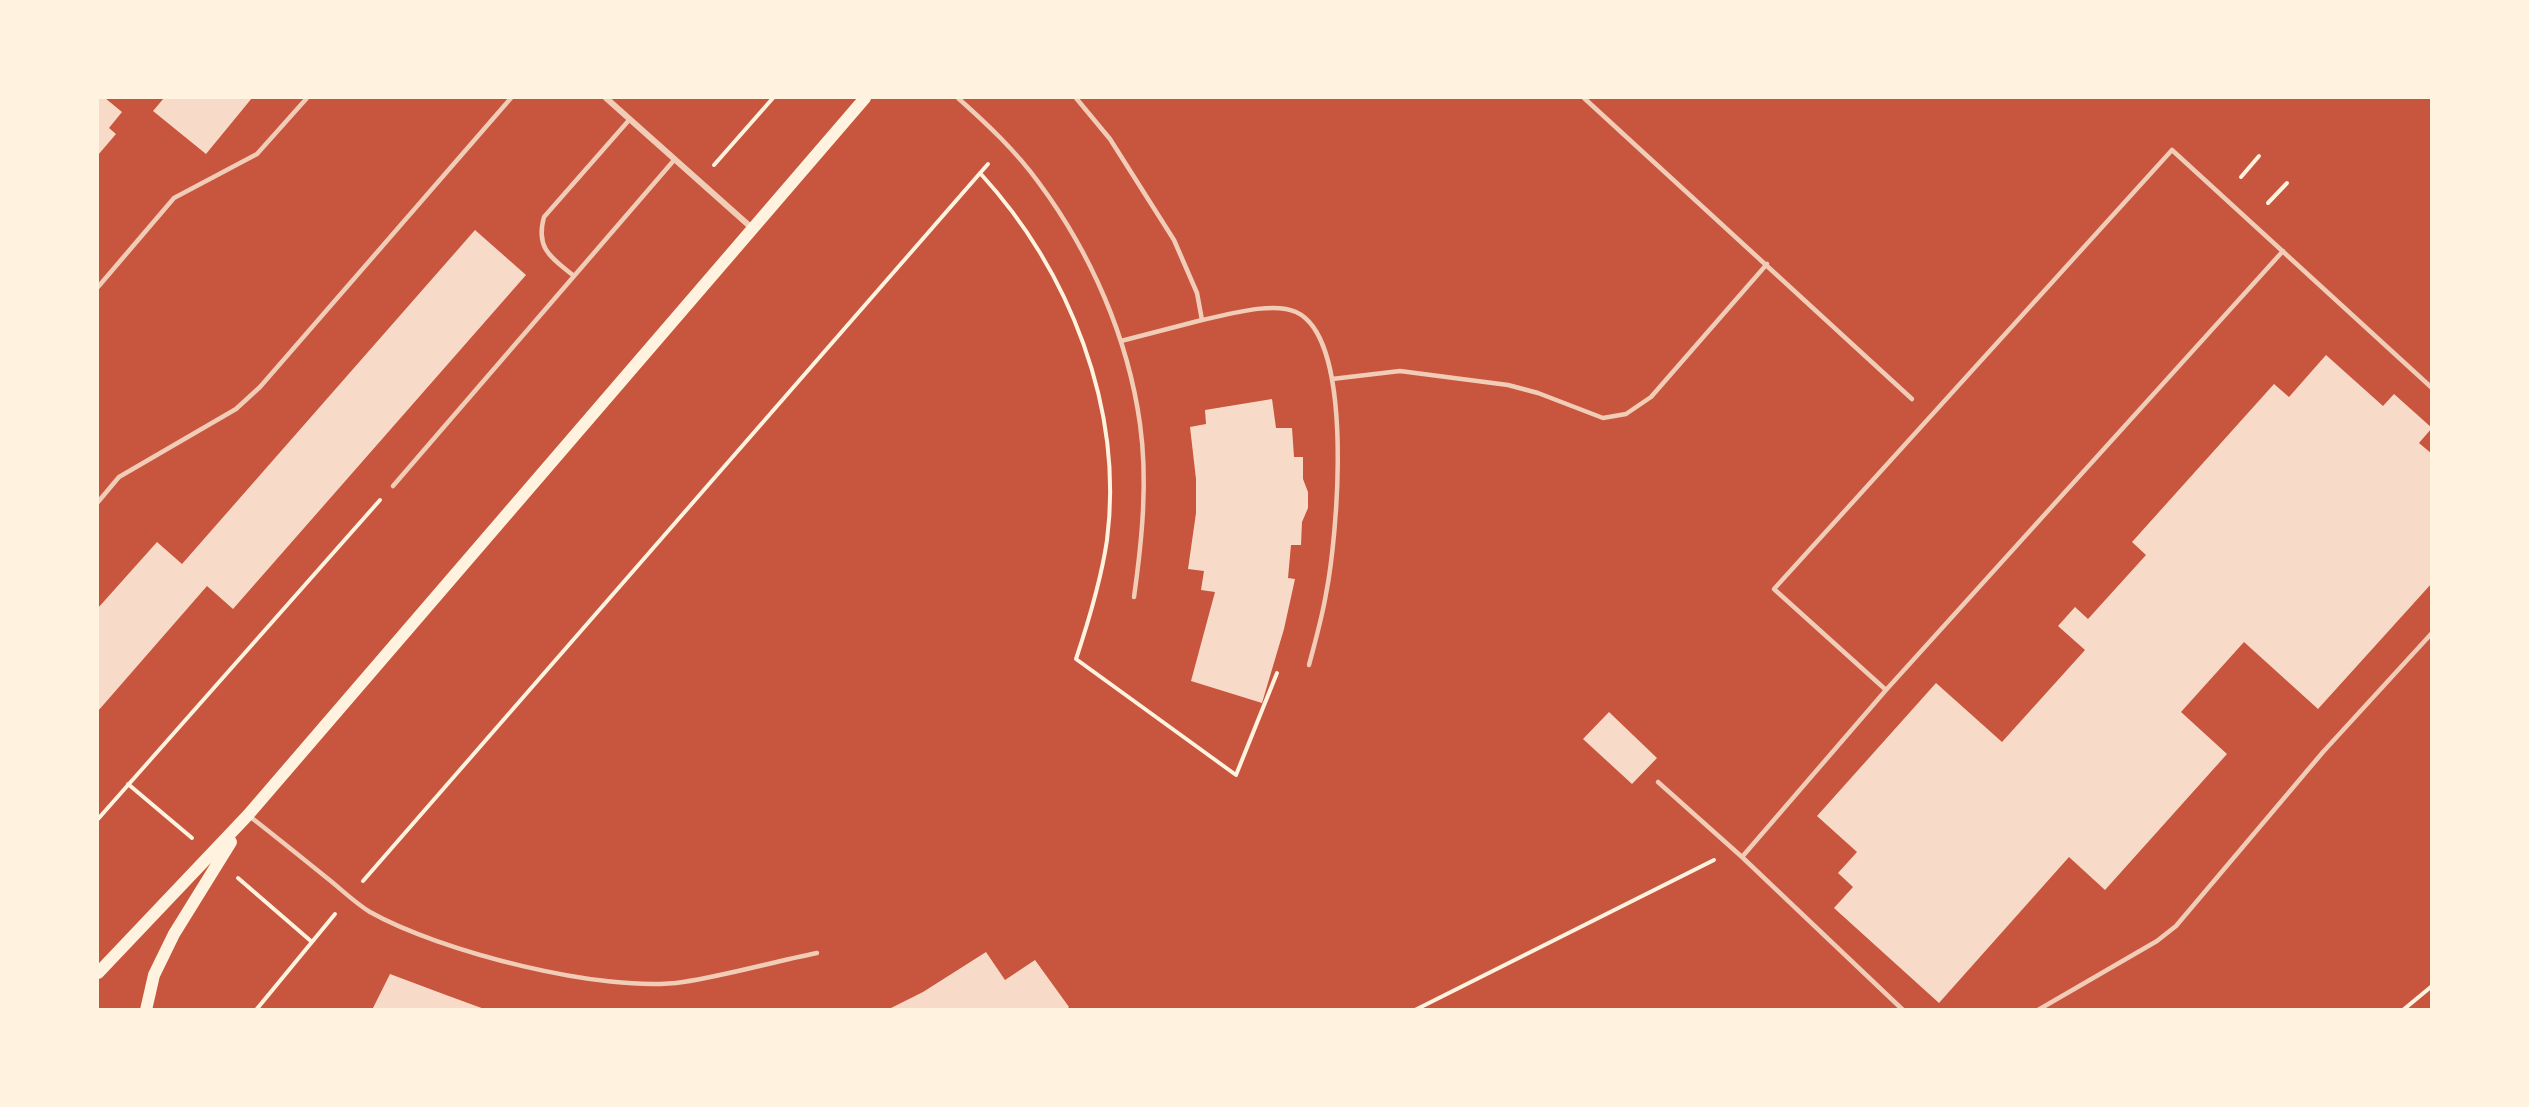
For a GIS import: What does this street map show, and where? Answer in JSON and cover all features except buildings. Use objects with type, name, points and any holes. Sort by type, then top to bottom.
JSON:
[{"type":"main road","points":[[98,974],[248,816],[865,98]]},
{"type":"main road","points":[[146,1010],[154,975],[174,934],[248,816]]},
{"type":"street","points":[[606,98],[753,229]]},
{"type":"lane","points":[[98,287],[174,198],[257,154],[307,98]]},
{"type":"lane","points":[[98,502],[119,477],[236,408],[260,387],[511,98]]},
{"type":"lane","points":[[958,98],[1017,155],[1067,223],[1106,301],[1121,341],[1132,379],[1140,426],[1143,489],[1141,548],[1134,597]]},
{"type":"lane","points":[[1079,98],[1110,139],[1174,240],[1197,293],[1202,320]]},
{"type":"lane","points":[[1584,98],[1912,399]]},
{"type":"lane","points":[[574,276],[549,255],[542,243],[540,230],[544,217],[630,119]]},
{"type":"lane","points":[[1886,690],[1774,589],[2172,150],[2432,388]]},
{"type":"lane","points":[[393,486],[675,159]]},
{"type":"lane","points":[[1742,857],[1886,690],[2283,251]]},
{"type":"lane","points":[[1332,379],[1400,371],[1508,385],[1538,393],[1604,418],[1614,418],[1626,414],[1651,397],[1767,264]]},
{"type":"lane","points":[[1121,341],[1202,320],[1281,308],[1296,312],[1312,323],[1320,335],[1332,379],[1339,445],[1336,515],[1326,593],[1309,665]]},
{"type":"lane","points":[[2038,1010],[2157,941],[2176,926],[2323,752],[2432,633]]},
{"type":"lane","points":[[1658,782],[1742,857],[1903,1010]]},
{"type":"lane","points":[[248,816],[369,912],[471,952],[557,972],[633,984],[682,982],[817,953]]},
{"type":"path","points":[[700,182],[773,98]]},
{"type":"path","points":[[2241,177],[2259,156]]},
{"type":"path","points":[[256,1010],[349,896],[988,164]]},
{"type":"path","points":[[2268,203],[2287,183]]},
{"type":"path","points":[[98,819],[393,486]]},
{"type":"path","points":[[1415,1010],[1717,859]]},
{"type":"path","points":[[2403,1010],[2432,986]]}]
